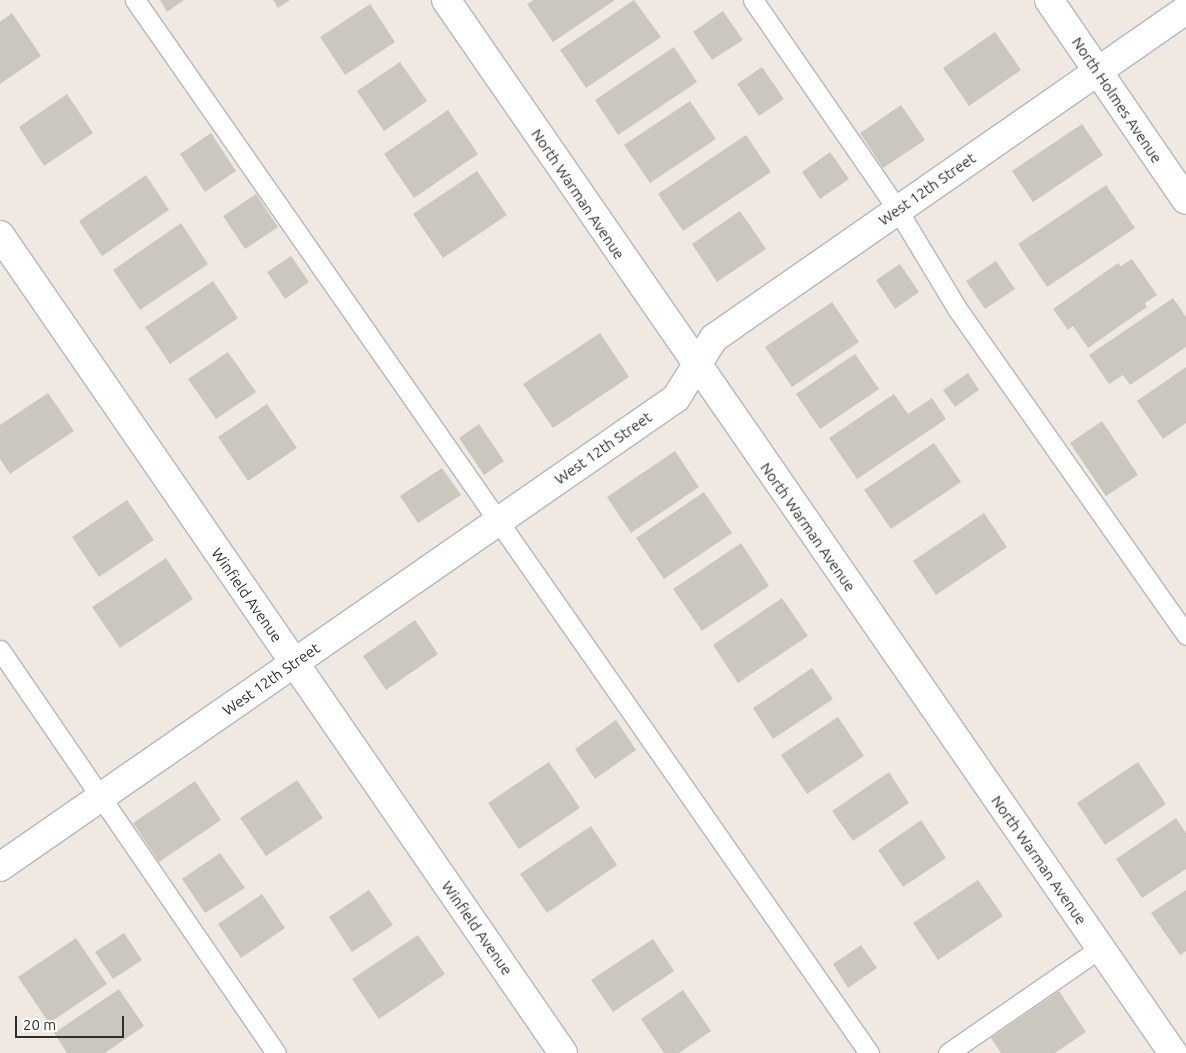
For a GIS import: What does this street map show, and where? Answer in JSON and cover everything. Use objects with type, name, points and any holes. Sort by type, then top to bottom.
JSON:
[{"type":"street","name":"North Warman Avenue","points":[[446,0],[696,366],[1173,1053]]},
{"type":"street","name":"North Holmes Avenue","points":[[1049,0],[1186,200]]},
{"type":"street","name":"West 12th Street","points":[[0,867],[676,398],[705,348],[714,338],[897,209],[1186,10]]},
{"type":"street","name":"Winfield Avenue","points":[[0,236],[563,1053]]},
{"type":"lane","points":[[135,0],[500,520],[869,1053]]},
{"type":"lane","points":[[753,0],[897,209],[958,310],[1186,635]]},
{"type":"lane","points":[[0,650],[276,1053]]},
{"type":"lane","points":[[948,1053],[1100,948]]},
{"type":"building","points":[[160,0],[184,0],[167,12]]},
{"type":"building","points":[[273,0],[290,0],[278,8]]},
{"type":"building","points":[[534,0],[615,0],[553,42],[527,4]]},
{"type":"building","points":[[634,0],[661,37],[586,88],[560,50]]},
{"type":"building","points":[[370,4],[395,42],[345,75],[320,37]]},
{"type":"building","points":[[723,11],[743,40],[712,60],[693,32]]},
{"type":"building","points":[[12,13],[41,56],[0,84],[0,22]]},
{"type":"building","points":[[995,32],[1021,70],[969,106],[943,68]]},
{"type":"building","points":[[674,47],[697,82],[618,135],[595,100]]},
{"type":"building","points":[[400,62],[427,101],[384,131],[357,91]]},
{"type":"building","points":[[762,67],[784,99],[759,116],[737,84]]},
{"type":"building","points":[[67,94],[93,133],[44,166],[19,127]]},
{"type":"building","points":[[690,101],[716,139],[650,183],[624,145]]},
{"type":"building","points":[[901,105],[925,140],[883,168],[860,133]]},
{"type":"building","points":[[448,110],[478,154],[414,198],[384,154]]},
{"type":"building","points":[[1082,124],[1103,155],[1033,202],[1012,171]]},
{"type":"building","points":[[211,133],[236,171],[205,192],[180,154]]},
{"type":"building","points":[[746,135],[771,172],[683,231],[658,194]]},
{"type":"building","points":[[830,152],[849,179],[820,199],[802,172]]},
{"type":"building","points":[[477,171],[507,215],[443,258],[413,214]]},
{"type":"building","points":[[146,175],[169,210],[102,256],[79,221]]},
{"type":"building","points":[[1106,185],[1135,228],[1047,287],[1018,244]]},
{"type":"building","points":[[256,194],[278,227],[245,249],[223,216]]},
{"type":"building","points":[[740,211],[766,249],[717,282],[692,244]]},
{"type":"building","points":[[181,223],[208,264],[140,310],[113,270]]},
{"type":"building","points":[[291,256],[309,282],[285,299],[267,272]]},
{"type":"building","points":[[1132,259],[1157,295],[1145,303],[1147,307],[1088,348],[1073,326],[1068,330],[1053,309],[1118,263],[1121,266]]},
{"type":"building","points":[[996,261],[1015,289],[985,309],[966,281]]},
{"type":"building","points":[[900,264],[919,292],[895,309],[876,280]]},
{"type":"building","points":[[213,281],[238,318],[170,364],[145,327]]},
{"type":"building","points":[[1173,298],[1186,317],[1186,347],[1130,385],[1123,375],[1109,384],[1089,355]]},
{"type":"building","points":[[832,302],[859,342],[792,387],[765,347]]},
{"type":"building","points":[[600,333],[629,377],[553,428],[523,384]]},
{"type":"building","points":[[228,352],[256,392],[216,419],[188,379]]},
{"type":"building","points":[[855,354],[879,389],[820,429],[796,394]]},
{"type":"building","points":[[1186,367],[1186,423],[1163,439],[1137,401]]},
{"type":"building","points":[[968,373],[979,390],[955,407],[943,390]]},
{"type":"building","points":[[48,393],[74,431],[10,474],[0,459],[0,425]]},
{"type":"building","points":[[894,394],[908,414],[932,398],[946,419],[857,479],[829,438]]},
{"type":"building","points":[[267,404],[297,448],[248,481],[218,437]]},
{"type":"building","points":[[1102,421],[1138,475],[1106,496],[1070,443]]},
{"type":"building","points":[[479,424],[504,461],[484,475],[459,438]]},
{"type":"building","points":[[934,443],[961,482],[891,529],[864,490]]},
{"type":"building","points":[[675,451],[699,487],[631,533],[607,497]]},
{"type":"building","points":[[442,468],[461,495],[418,523],[400,496]]},
{"type":"building","points":[[704,492],[732,533],[664,579],[636,538]]},
{"type":"building","points":[[127,500],[154,540],[99,577],[72,537]]},
{"type":"building","points":[[984,513],[1007,547],[936,595],[913,561]]},
{"type":"building","points":[[741,543],[769,586],[702,631],[673,589]]},
{"type":"building","points":[[166,558],[193,599],[120,648],[92,607]]},
{"type":"building","points":[[782,598],[808,636],[738,683],[713,645]]},
{"type":"building","points":[[415,620],[438,654],[386,690],[363,656]]},
{"type":"building","points":[[812,668],[833,699],[773,739],[753,708]]},
{"type":"building","points":[[838,717],[864,756],[807,794],[781,755]]},
{"type":"building","points":[[616,720],[636,750],[595,779],[575,749]]},
{"type":"building","points":[[549,762],[580,808],[519,849],[488,803]]},
{"type":"building","points":[[1138,762],[1166,804],[1105,845],[1077,803]]},
{"type":"building","points":[[889,772],[909,803],[853,841],[832,811]]},
{"type":"building","points":[[297,780],[323,818],[266,856],[240,818]]},
{"type":"building","points":[[195,781],[221,820],[159,862],[133,823]]},
{"type":"building","points":[[1176,818],[1186,833],[1186,869],[1142,898],[1116,859]]},
{"type":"building","points":[[921,820],[946,858],[903,887],[878,850]]},
{"type":"building","points":[[591,826],[617,865],[547,913],[520,874]]},
{"type":"building","points":[[220,853],[245,888],[205,913],[182,879]]},
{"type":"building","points":[[978,880],[1003,916],[938,960],[913,923]]},
{"type":"building","points":[[369,890],[393,925],[352,952],[329,917]]},
{"type":"building","points":[[1186,890],[1186,951],[1180,955],[1151,913]]},
{"type":"building","points":[[262,894],[285,928],[241,958],[218,924]]},
{"type":"building","points":[[124,933],[142,960],[113,979],[95,952]]},
{"type":"building","points":[[418,935],[445,974],[379,1019],[352,979]]},
{"type":"building","points":[[76,938],[107,984],[49,1023],[18,977]]},
{"type":"building","points":[[653,939],[674,971],[613,1012],[591,980]]},
{"type":"building","points":[[861,945],[877,968],[848,988],[833,964]]},
{"type":"building","points":[[119,989],[144,1026],[105,1053],[67,1053],[54,1033]]},
{"type":"building","points":[[683,990],[711,1031],[679,1053],[664,1053],[641,1019]]},
{"type":"building","points":[[1059,991],[1086,1032],[1055,1053],[1001,1053],[991,1038]]}]
